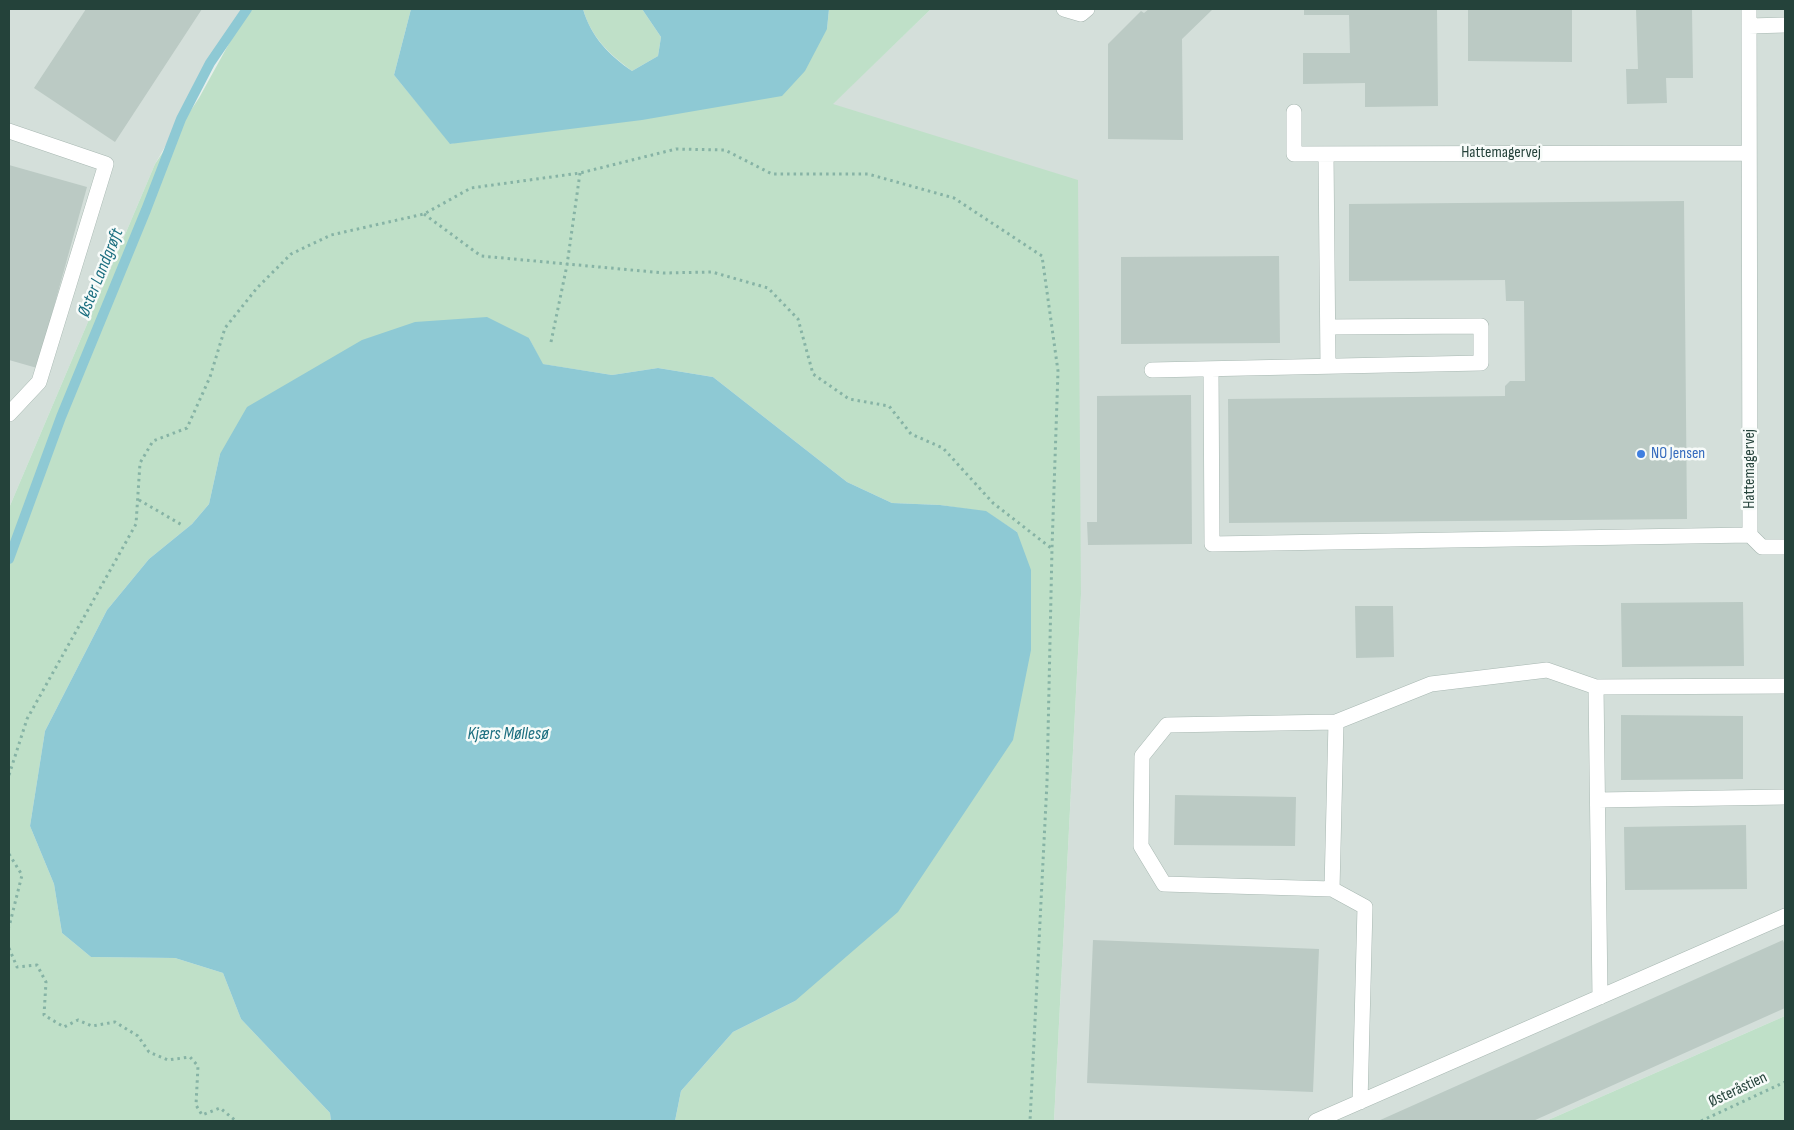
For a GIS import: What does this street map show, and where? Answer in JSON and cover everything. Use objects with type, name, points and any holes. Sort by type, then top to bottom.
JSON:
[{"type":"street","points":[[1064,9],[1081,14],[1087,9]]},
{"type":"street","name":"Hattemagervej","points":[[1749,9],[1750,535]]},
{"type":"street","points":[[1749,26],[1785,25]]},
{"type":"street","name":"Hattemagervej","points":[[1294,112],[1294,154],[1749,153]]},
{"type":"street","points":[[9,130],[106,164],[39,382],[9,414]]},
{"type":"street","points":[[1326,154],[1328,366]]},
{"type":"street","points":[[1152,370],[1481,363],[1481,326],[1328,327]]},
{"type":"street","points":[[1211,369],[1212,544],[1750,535],[1762,547],[1785,547]]},
{"type":"street","points":[[1360,1102],[1365,907],[1332,889],[1164,884],[1141,846],[1142,756],[1167,725],[1336,722],[1432,684],[1547,670],[1596,687],[1785,686]]},
{"type":"street","points":[[1596,687],[1600,997]]},
{"type":"street","points":[[1332,889],[1336,722]]},
{"type":"street","points":[[1598,800],[1785,797]]},
{"type":"street","points":[[1316,1121],[1785,916]]},
{"type":"path","points":[[9,775],[27,719],[136,524],[140,463],[148,448],[153,441],[187,428],[210,377],[224,328],[257,288],[291,254],[331,235],[424,214],[471,188],[580,173],[676,150],[725,150],[772,174],[868,174],[954,198],[1042,256],[1058,371],[1047,782],[1030,1121]]},
{"type":"path","points":[[551,342],[567,265],[580,173]]},
{"type":"path","points":[[424,214],[481,256],[664,273],[712,272],[768,288],[798,319],[813,374],[849,399],[889,406],[911,434],[943,448],[993,503],[1052,548]]},
{"type":"path","points":[[139,500],[182,525]]},
{"type":"path","points":[[9,854],[22,875],[9,927]]},
{"type":"path","points":[[9,948],[17,967],[37,965],[42,973],[46,982],[44,1015],[64,1027],[78,1020],[92,1026],[115,1022],[138,1036],[149,1052],[168,1060],[190,1057],[198,1066],[196,1105],[202,1116],[220,1108],[236,1121]]},
{"type":"path","name":"Østeråstien","points":[[1701,1121],[1785,1082]]},
{"type":"shaded area","points":[[9,9],[244,9],[155,164],[9,508]]},
{"type":"shaded area","points":[[931,9],[1785,9],[1785,1016],[1546,1121],[1054,1121],[1081,595],[832,104]]},
{"type":"green space","points":[[248,9],[411,9],[394,75],[451,144],[827,29],[829,9],[931,9],[833,104],[1078,180],[1081,595],[1054,1121],[675,1121],[681,1091],[733,1032],[795,1001],[1017,532],[986,512],[940,505],[892,503],[847,482],[713,377],[658,368],[612,375],[542,364],[529,338],[220,454],[209,504],[192,524],[149,559],[107,610],[45,731],[30,826],[54,884],[62,933],[91,957],[175,958],[223,973],[241,1019],[330,1113],[331,1121],[9,1121],[9,508],[155,164],[199,98]]},
{"type":"green space","points":[[583,9],[642,9],[661,37],[658,56],[632,71],[602,44],[586,19]]},
{"type":"green space","points":[[1785,1016],[1785,1121],[1546,1121]]},
{"type":"water","points":[[411,9],[583,9],[596,37],[608,52],[632,71],[658,56],[661,37],[642,9],[829,9],[827,29],[805,71],[782,96],[642,120],[450,144],[394,75]]},
{"type":"water","name":"Kjærs Møllesø","points":[[487,317],[529,338],[543,364],[612,375],[658,368],[713,377],[847,482],[892,503],[940,505],[986,511],[1017,532],[1031,570],[1031,650],[1013,740],[898,912],[795,1001],[733,1032],[681,1091],[675,1121],[331,1121],[330,1113],[241,1019],[223,973],[175,958],[91,957],[62,933],[54,884],[30,826],[45,731],[107,610],[149,559],[192,524],[209,504],[220,454],[247,407],[362,340],[415,322]]},
{"type":"building","points":[[86,9],[202,9],[115,142],[34,88]]},
{"type":"building","points":[[1149,9],[1213,9],[1182,39],[1183,140],[1108,139],[1108,44],[1141,11],[1144,13]]},
{"type":"building","points":[[1304,9],[1437,9],[1438,106],[1365,107],[1365,83],[1303,84],[1303,53],[1350,53],[1349,15],[1304,15]]},
{"type":"building","points":[[1468,9],[1572,9],[1572,62],[1468,61]]},
{"type":"building","points":[[1636,9],[1692,9],[1693,78],[1666,78],[1667,103],[1627,104],[1626,69],[1638,69]]},
{"type":"building","points":[[9,165],[87,187],[37,368],[9,360]]},
{"type":"building","points":[[1684,201],[1687,519],[1229,523],[1228,399],[1505,396],[1505,386],[1510,381],[1525,381],[1524,301],[1506,301],[1505,280],[1349,281],[1349,204]]},
{"type":"building","points":[[1279,256],[1280,343],[1121,344],[1121,257]]},
{"type":"building","points":[[1191,395],[1192,544],[1088,545],[1087,522],[1097,522],[1097,396]]},
{"type":"building","points":[[1743,602],[1744,666],[1622,667],[1621,603]]},
{"type":"building","points":[[1355,606],[1393,606],[1394,657],[1356,658]]},
{"type":"building","points":[[1621,715],[1743,716],[1743,779],[1621,780]]},
{"type":"building","points":[[1175,795],[1296,797],[1295,846],[1174,845]]},
{"type":"building","points":[[1746,825],[1747,889],[1625,890],[1624,827]]},
{"type":"building","points":[[1093,940],[1319,949],[1313,1092],[1087,1083]]},
{"type":"building","points":[[1783,940],[1785,946],[1785,1008],[1533,1121],[1378,1121]]},
{"type":"waterway","name":"Øster Landgrøft","points":[[9,559],[61,417],[146,210],[181,119],[210,63],[247,9]]},
{"type":"place","name":"NO Jensen","points":[[1641,454]]}]
